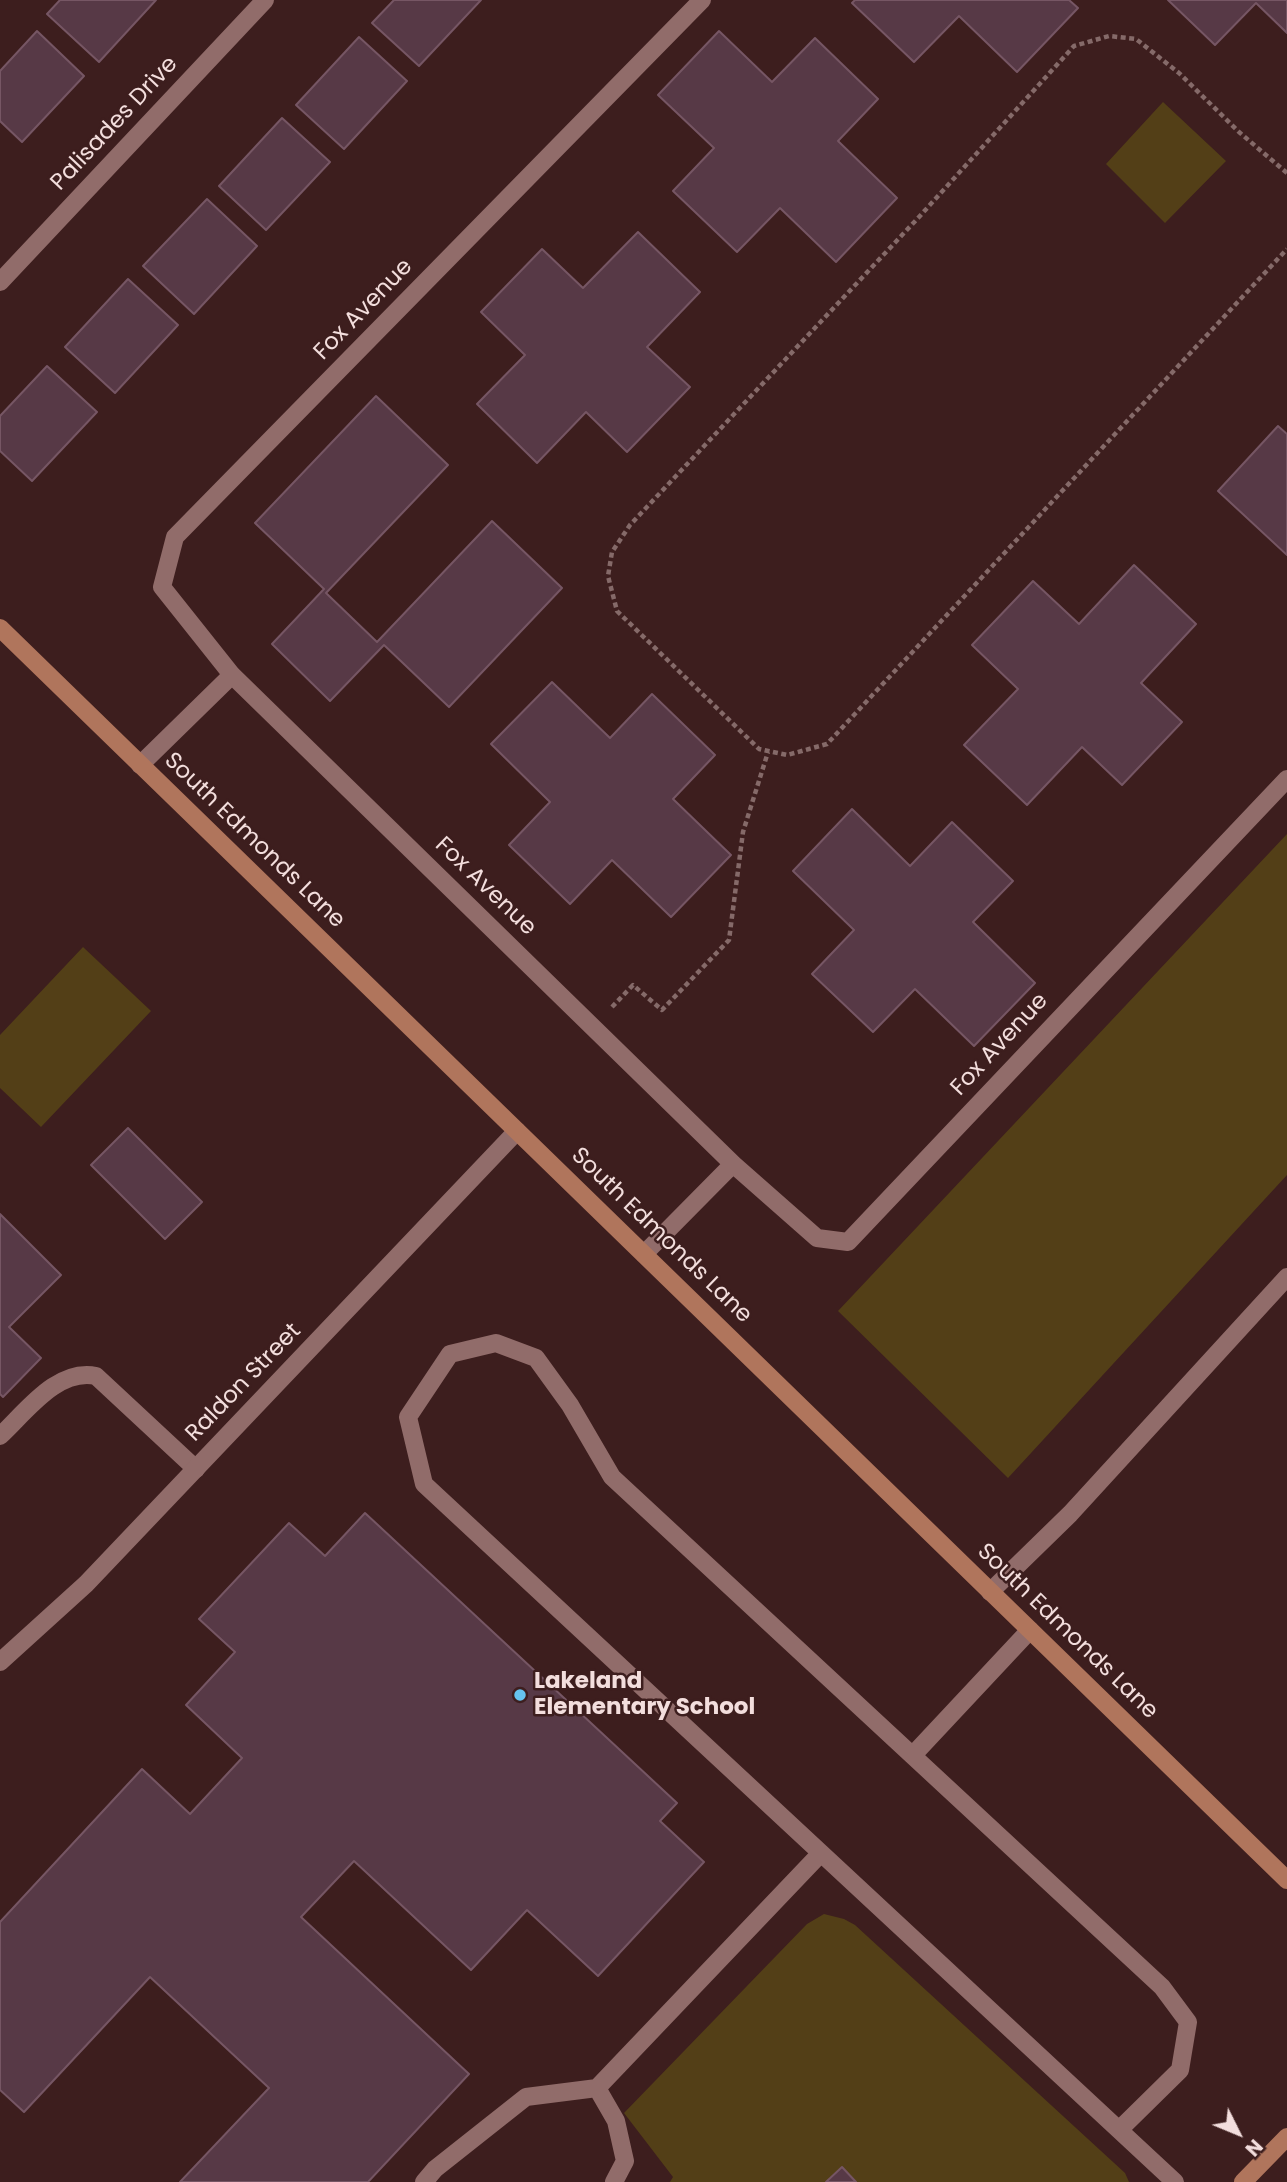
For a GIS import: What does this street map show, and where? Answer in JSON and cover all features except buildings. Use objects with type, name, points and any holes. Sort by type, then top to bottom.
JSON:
[{"type":"street","name":"Palisades Drive","points":[[0,282],[265,0]]},
{"type":"street","name":"Fox Avenue","points":[[702,0],[175,537],[162,587],[232,675],[733,1164],[817,1238],[848,1242],[1287,779]]},
{"type":"street","name":"South Edmonds Lane","points":[[0,628],[1287,1880]]},
{"type":"street","points":[[141,765],[232,675]]},
{"type":"street","name":"Raldon Street","points":[[0,1662],[86,1584],[517,1131]]},
{"type":"street","points":[[643,1254],[733,1164]]},
{"type":"street","points":[[990,1592],[1070,1514],[1287,1277]]},
{"type":"street","points":[[1119,2130],[1180,2070],[1188,2022],[1162,1987],[612,1477],[569,1405],[536,1358],[496,1343],[450,1354],[408,1418],[424,1483],[821,1853],[1119,2130],[1175,2182]]},
{"type":"street","points":[[0,1436],[57,1382],[82,1373],[96,1376],[196,1469]]},
{"type":"street","points":[[913,1755],[1030,1630]]},
{"type":"street","points":[[424,2182],[435,2169],[526,2097],[597,2088],[821,1853]]},
{"type":"street","points":[[597,2088],[615,2121],[625,2161],[614,2182]]},
{"type":"street","points":[[1243,2182],[1287,2137]]},
{"type":"path","points":[[1287,173],[1239,132],[1180,74],[1136,39],[1109,36],[1074,46],[919,217],[630,524],[612,552],[608,576],[617,611],[759,749],[787,755],[827,744],[1287,249]]},
{"type":"path","points":[[593,1028],[633,985],[662,1010],[729,940],[743,832],[768,752]]},
{"type":"shaded area","points":[[1163,102],[1226,161],[1165,223],[1106,164]]},
{"type":"shaded area","points":[[1287,834],[1287,1175],[1008,1478],[838,1311]]},
{"type":"shaded area","points":[[83,947],[151,1011],[41,1127],[0,1088],[0,1035]]},
{"type":"shaded area","points":[[824,1914],[855,1925],[1125,2173],[1129,2182],[670,2182],[673,2177],[624,2113],[807,1924]]},
{"type":"place","name":"Lakeland Elementary School","points":[[520,1695]]}]
